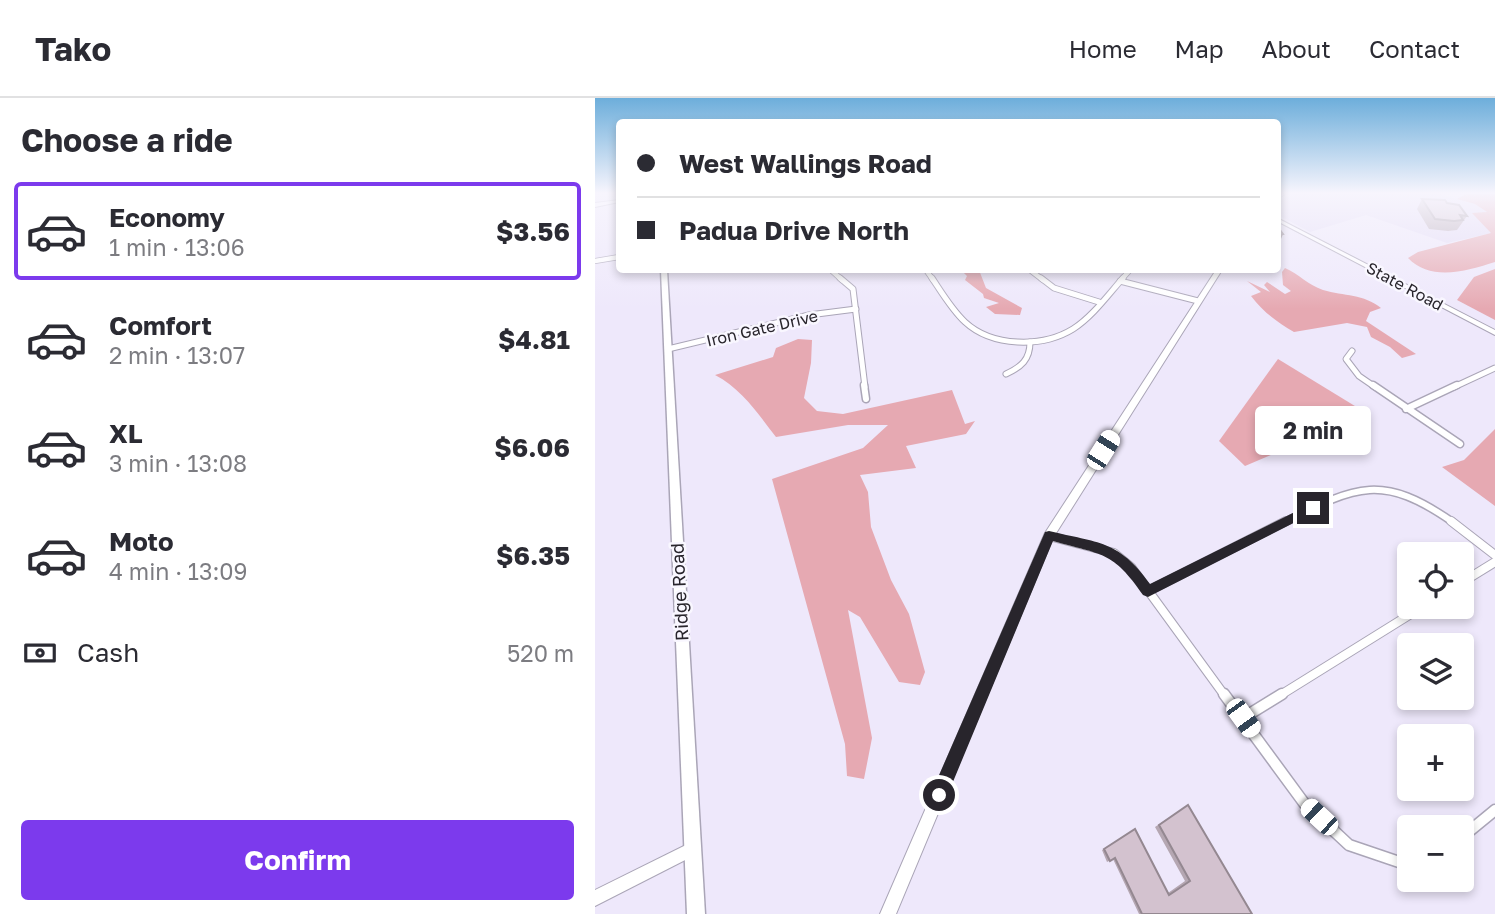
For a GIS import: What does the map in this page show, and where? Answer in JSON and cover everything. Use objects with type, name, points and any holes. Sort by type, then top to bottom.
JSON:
[{"type":"main road","name":"Ridge Road","points":[[664,273],[695,914]]},
{"type":"street","name":"State Road","points":[[1302,232],[1495,333]]},
{"type":"street","points":[[595,261],[616,258]]},
{"type":"street","points":[[834,273],[853,289],[866,399]]},
{"type":"street","points":[[928,273],[965,322],[977,331],[996,339],[1030,342],[1058,336],[1076,328],[1127,273]]},
{"type":"street","points":[[1034,273],[1054,288],[1099,302]]},
{"type":"street","points":[[888,914],[1049,536],[1217,273]]},
{"type":"street","points":[[1120,281],[1198,301]]},
{"type":"street","name":"Iron Gate Drive","points":[[668,349],[809,316],[856,309]]},
{"type":"street","points":[[1006,374],[1021,367],[1031,354],[1030,342]]},
{"type":"street","points":[[1352,351],[1346,359],[1359,376],[1460,444]]},
{"type":"street","points":[[1406,409],[1495,368]]},
{"type":"street","points":[[1148,591],[1337,496],[1371,488],[1400,492],[1434,509],[1495,555]]},
{"type":"street","points":[[1049,536],[1114,553],[1131,567],[1304,803],[1349,845],[1397,860]]},
{"type":"street","points":[[1474,575],[1495,562]]},
{"type":"street","points":[[1243,718],[1403,619]]},
{"type":"street","points":[[1474,827],[1495,810]]},
{"type":"street","points":[[595,898],[692,849]]},
{"type":"shaded area","points":[[1415,232],[1492,233],[1447,243]]},
{"type":"shaded area","points":[[1495,232],[1495,262],[1473,269],[1438,272],[1427,270],[1408,258],[1418,252]]},
{"type":"shaded area","points":[[1285,268],[1323,290],[1374,303],[1381,308],[1370,312],[1366,321],[1416,354],[1402,358],[1390,347],[1371,337],[1367,327],[1347,323],[1294,332],[1265,312],[1251,296],[1261,292],[1247,281],[1270,292],[1264,285],[1267,282],[1285,294],[1291,291],[1283,285],[1282,272]]},
{"type":"shaded area","points":[[1495,269],[1495,320],[1457,300],[1474,277]]},
{"type":"shaded area","points":[[964,273],[980,273],[986,288],[1022,308],[1020,315],[995,314],[986,307],[999,303],[984,298],[983,294],[965,280],[967,276]]},
{"type":"shaded area","points":[[798,339],[812,340],[811,363],[804,398],[817,411],[843,414],[952,390],[965,424],[975,421],[966,434],[906,446],[916,468],[860,475],[868,492],[871,527],[891,580],[909,614],[925,672],[920,685],[899,682],[860,617],[848,610],[872,738],[864,779],[847,776],[845,744],[772,479],[863,448],[888,425],[848,425],[776,437],[741,395],[715,375],[773,357],[776,348]]},
{"type":"shaded area","points":[[1278,359],[1368,414],[1245,466],[1219,441]]},
{"type":"shaded area","points":[[1495,429],[1495,506],[1442,467],[1464,460]]},
{"type":"building","points":[[1188,805],[1252,914],[1142,914],[1115,858],[1110,861],[1104,849],[1135,829],[1169,895],[1190,881],[1159,825]]},
{"type":"route","points":[[939,795],[1049,536],[1114,553],[1131,567],[1148,591],[1313,508]]}]
